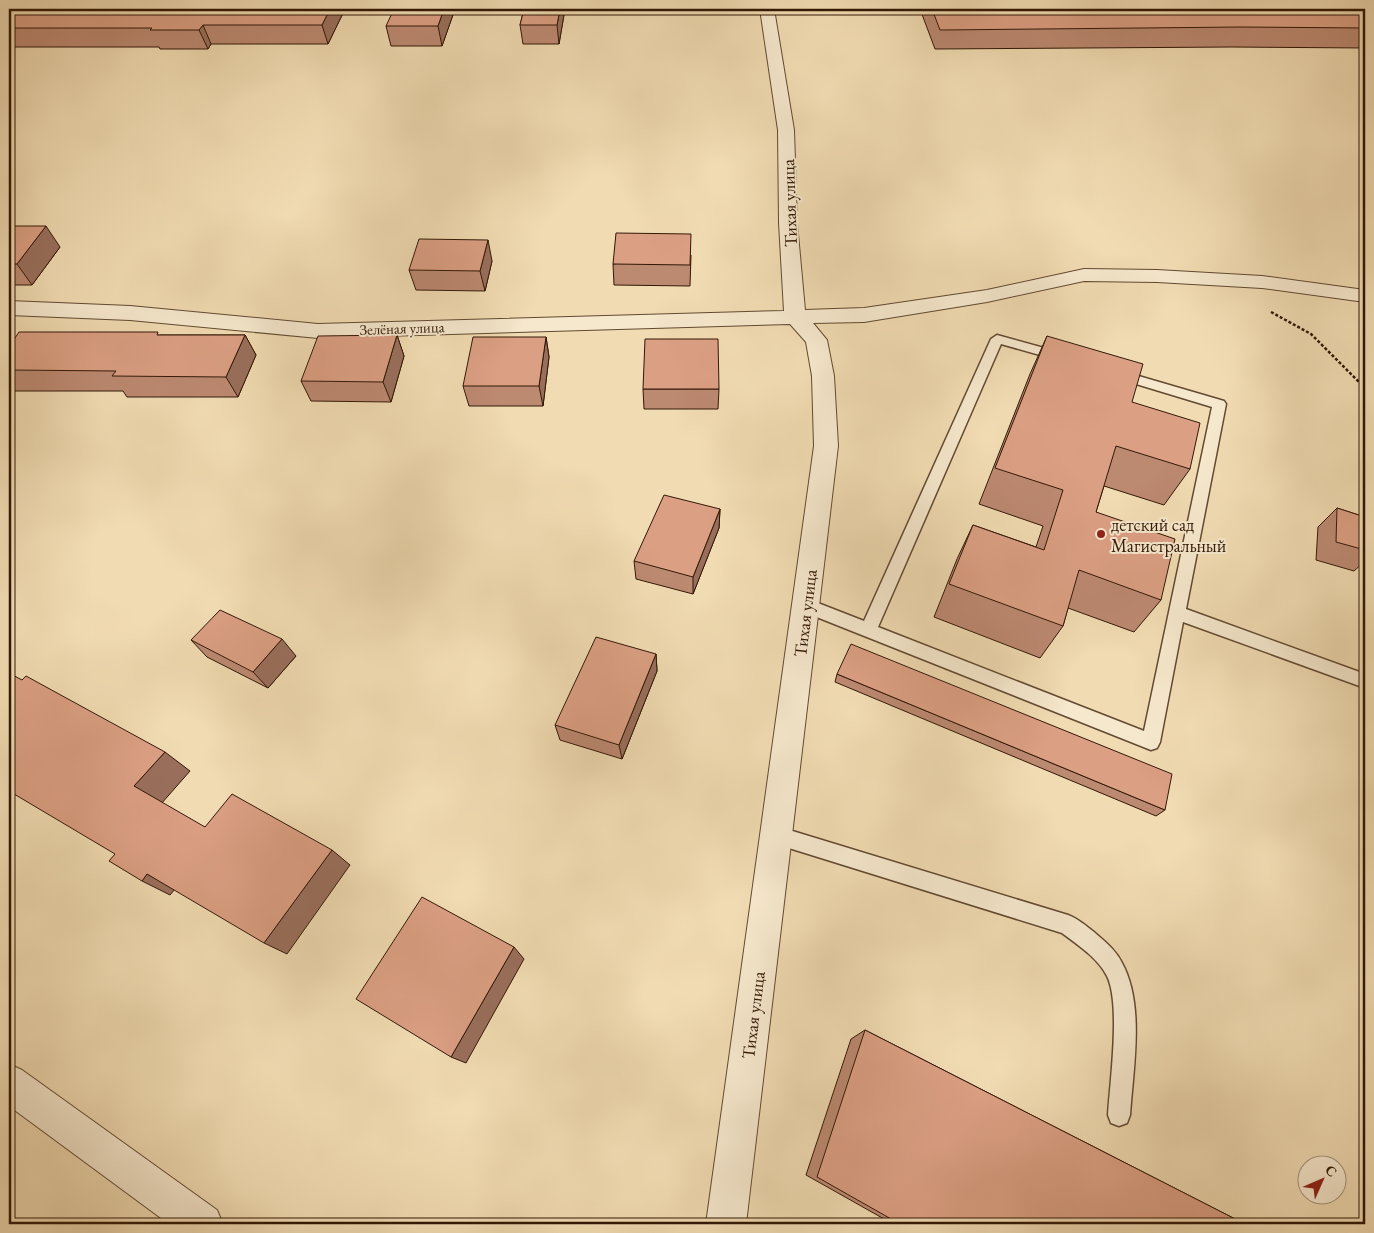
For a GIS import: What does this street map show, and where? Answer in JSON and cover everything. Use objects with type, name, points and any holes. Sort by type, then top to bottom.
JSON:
[{"type":"street","name":"Тихая улица","points":[[726,1224],[826,446],[823,376],[816,340],[795,316],[788,223],[786,130],[767,9]]},
{"type":"street","name":"Зелёная улица","points":[[9,308],[130,313],[318,331],[795,316],[864,316],[987,296],[1084,275],[1157,276],[1262,282],[1365,296]]},
{"type":"street","points":[[9,1083],[203,1224]]},
{"type":"lane","points":[[868,630],[997,338],[1071,360]]},
{"type":"lane","points":[[806,605],[1151,742],[1219,404],[1108,372]]},
{"type":"lane","points":[[1177,614],[1365,681]]},
{"type":"lane","points":[[776,835],[1068,925],[1098,948],[1118,977],[1124,1014],[1118,1115]]},
{"type":"path","points":[[1265,309],[1311,334],[1365,388]]},
{"type":"building","points":[[9,9],[330,9],[322,25],[203,25],[199,30],[150,30],[152,28],[9,28]]},
{"type":"building","points":[[394,9],[444,9],[438,26],[386,26]]},
{"type":"building","points":[[524,9],[560,9],[557,25],[520,25]]},
{"type":"building","points":[[932,9],[1365,9],[1365,28],[1240,27],[940,30]]},
{"type":"building","points":[[9,226],[46,226],[17,264],[9,264]]},
{"type":"building","points":[[616,233],[691,234],[690,265],[613,264]]},
{"type":"building","points":[[419,239],[488,240],[480,271],[409,270]]},
{"type":"building","points":[[19,332],[158,332],[157,335],[245,335],[226,377],[112,376],[116,371],[9,370],[9,347]]},
{"type":"building","points":[[397,335],[383,382],[301,381],[318,336]]},
{"type":"building","points":[[1047,336],[1143,364],[1132,402],[1200,423],[1190,469],[1116,446],[1096,512],[1175,539],[1161,600],[1079,570],[1063,626],[949,584],[973,525],[1044,550],[1063,490],[995,468]]},
{"type":"building","points":[[473,337],[546,337],[539,386],[463,386]]},
{"type":"building","points":[[645,339],[718,339],[719,389],[643,389]]},
{"type":"building","points":[[664,495],[720,509],[693,577],[634,561]]},
{"type":"building","points":[[1337,508],[1365,517],[1365,550],[1336,542]]},
{"type":"building","points":[[220,610],[282,639],[253,672],[191,640]]},
{"type":"building","points":[[596,637],[656,654],[619,745],[555,725]]},
{"type":"building","points":[[851,644],[1172,774],[1165,810],[837,674]]},
{"type":"building","points":[[9,673],[22,680],[26,676],[165,752],[134,786],[205,827],[232,794],[332,850],[264,943],[147,874],[142,881],[109,861],[115,854],[9,791]]},
{"type":"building","points":[[422,897],[514,947],[451,1057],[356,999]]},
{"type":"building","points":[[865,1030],[1245,1224],[900,1224],[817,1177]]},
{"type":"place","name":"детский сад Магистральный","points":[[1101,534]]}]
